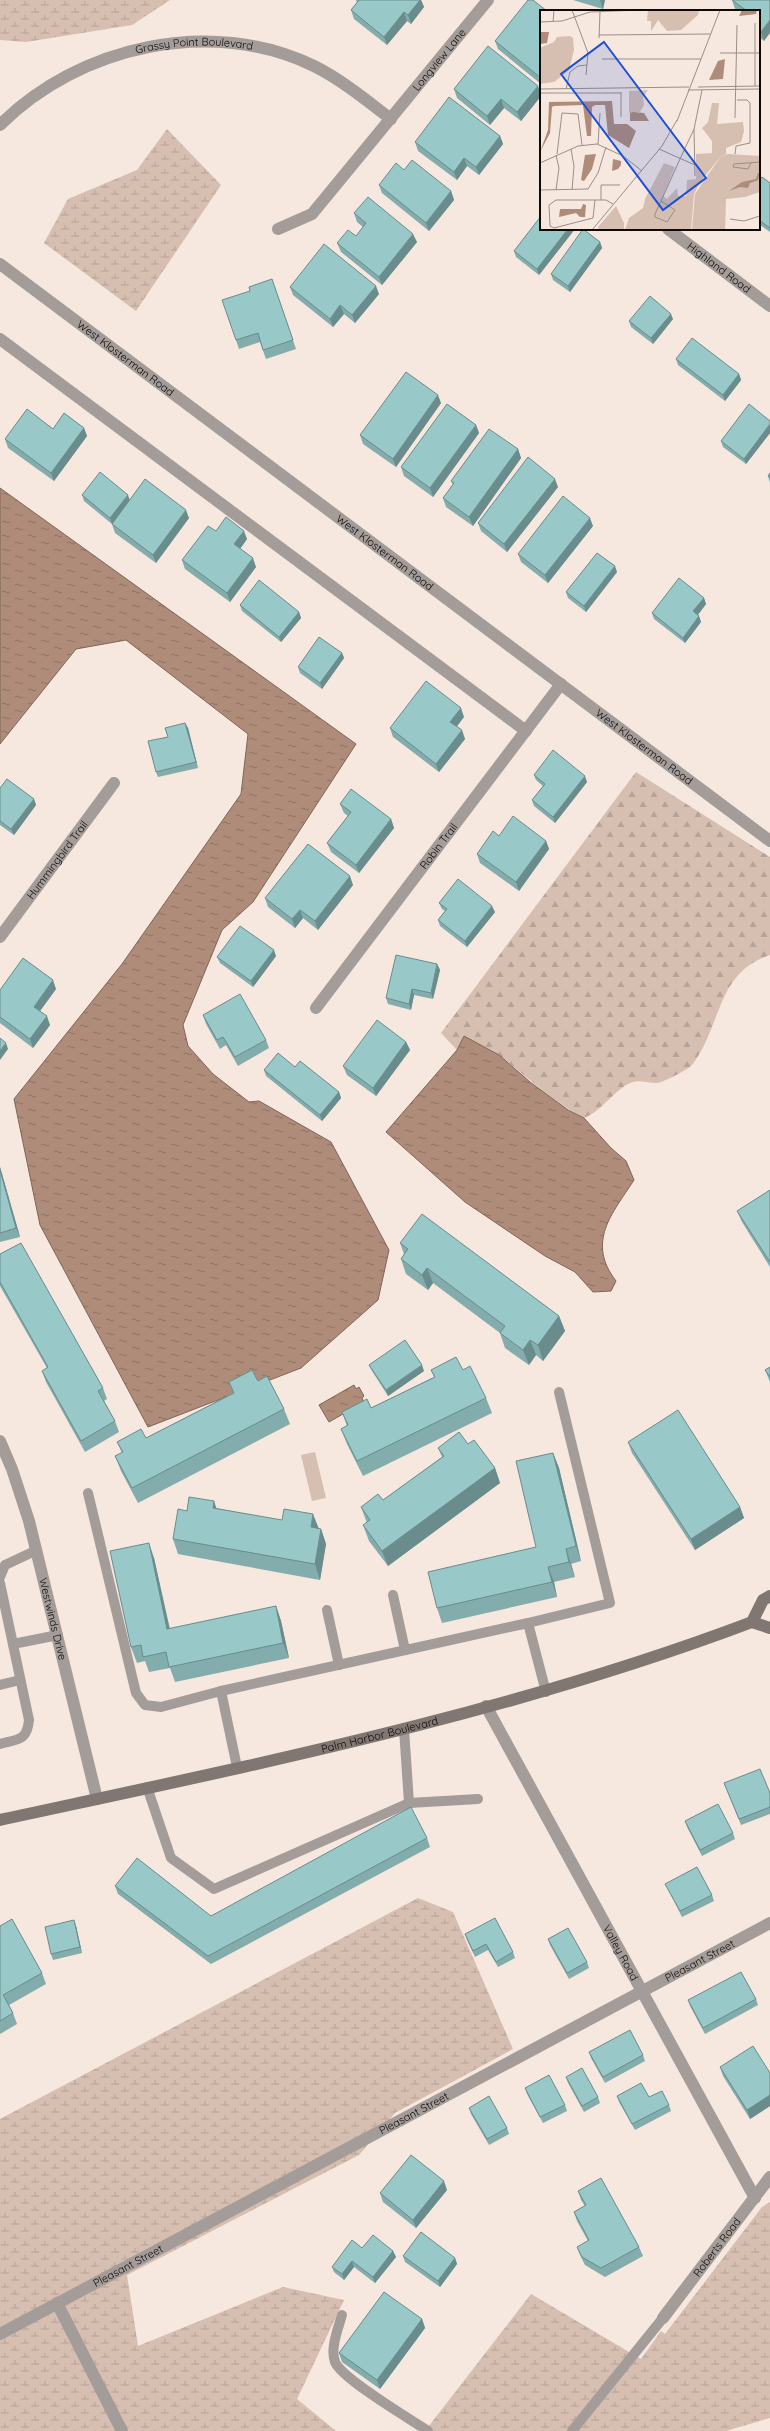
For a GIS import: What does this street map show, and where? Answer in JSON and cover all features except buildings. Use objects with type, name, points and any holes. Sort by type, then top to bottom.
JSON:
[{"type":"main road","points":[[770,1596],[763,1600],[752,1622],[770,1628]]},
{"type":"main road","name":"Palm Harbor Boulevard","points":[[0,1820],[404,1729],[486,1706],[546,1692],[689,1645],[752,1622]]},
{"type":"street","name":"Longview Lane","points":[[278,230],[312,214],[488,0]]},
{"type":"street","name":"Grassy Point Boulevard","points":[[0,125],[13,112],[44,89],[81,68],[126,52],[197,42],[234,43],[253,46],[300,60],[340,81],[391,119]]},
{"type":"street","name":"Highland Road","points":[[669,230],[770,306]]},
{"type":"street","name":"West Klosterman Road","points":[[0,264],[770,841]]},
{"type":"street","points":[[0,339],[526,731]]},
{"type":"street","name":"Robin Trail","points":[[316,1008],[561,684]]},
{"type":"street","name":"Hummingbird Trail","points":[[0,937],[114,783]]},
{"type":"street","name":"Westwinds Drive","points":[[0,1441],[19,1490],[37,1550],[97,1799]]},
{"type":"street","name":"Valley Road","points":[[486,1706],[755,2198]]},
{"type":"street","name":"Pleasant Street","points":[[0,2334],[770,1923]]},
{"type":"street","name":"Roberts Road","points":[[664,2318],[770,2177]]},
{"type":"street","points":[[57,2304],[122,2431]]},
{"type":"lane","points":[[88,1493],[136,1693],[145,1705],[161,1707],[221,1691],[528,1623],[610,1603],[559,1392]]},
{"type":"lane","points":[[0,1577],[5,1565],[37,1550]]},
{"type":"lane","points":[[0,1583],[29,1720],[28,1731],[21,1738],[0,1744]]},
{"type":"lane","points":[[393,1595],[405,1650]]},
{"type":"lane","points":[[327,1610],[339,1665]]},
{"type":"lane","points":[[528,1623],[546,1692]]},
{"type":"lane","points":[[13,1644],[58,1635]]},
{"type":"lane","points":[[0,1684],[20,1680]]},
{"type":"lane","points":[[221,1691],[237,1767]]},
{"type":"lane","points":[[404,1729],[410,1803]]},
{"type":"lane","points":[[148,1787],[171,1858],[214,1889],[410,1803],[478,1799]]},
{"type":"lane","points":[[342,2315],[333,2349],[335,2363],[347,2377],[428,2431]]},
{"type":"lane","points":[[572,2431],[664,2318]]},
{"type":"green space","points":[[0,0],[170,0],[132,25],[26,42],[0,40]]},
{"type":"green space","points":[[167,129],[221,185],[136,311],[44,243],[68,199],[137,170]]},
{"type":"green space","points":[[636,772],[770,857],[770,955],[752,963],[739,974],[722,1002],[702,1050],[690,1067],[675,1076],[657,1083],[640,1081],[630,1083],[618,1091],[596,1111],[584,1118],[551,1097],[491,1050],[464,1036],[457,1050],[441,1033]]},
{"type":"green space","points":[[315,1452],[326,1498],[312,1501],[301,1455]]},
{"type":"green space","points":[[418,1898],[453,1912],[513,2049],[395,2113],[359,2155],[127,2275],[138,2346],[283,2287],[344,2300],[297,2399],[336,2431],[0,2431],[0,2119]]},
{"type":"green space","points":[[770,2202],[770,2418],[726,2431],[425,2431],[531,2294],[641,2359],[661,2331],[665,2334],[762,2207]]},
{"type":"water","points":[[0,488],[356,744],[253,902],[222,930],[183,1025],[188,1046],[213,1074],[249,1102],[259,1101],[331,1142],[389,1250],[378,1300],[301,1368],[148,1427],[40,1225],[14,1099],[122,964],[241,794],[248,734],[126,640],[76,649],[0,744]]},
{"type":"water","points":[[464,1036],[499,1055],[530,1082],[568,1110],[584,1118],[611,1148],[626,1161],[634,1180],[611,1217],[603,1241],[603,1254],[607,1267],[616,1281],[611,1291],[593,1292],[575,1272],[545,1256],[465,1202],[386,1132],[457,1050]]},
{"type":"water","points":[[354,1385],[356,1389],[359,1387],[364,1396],[362,1398],[364,1402],[329,1422],[319,1405]]}]
